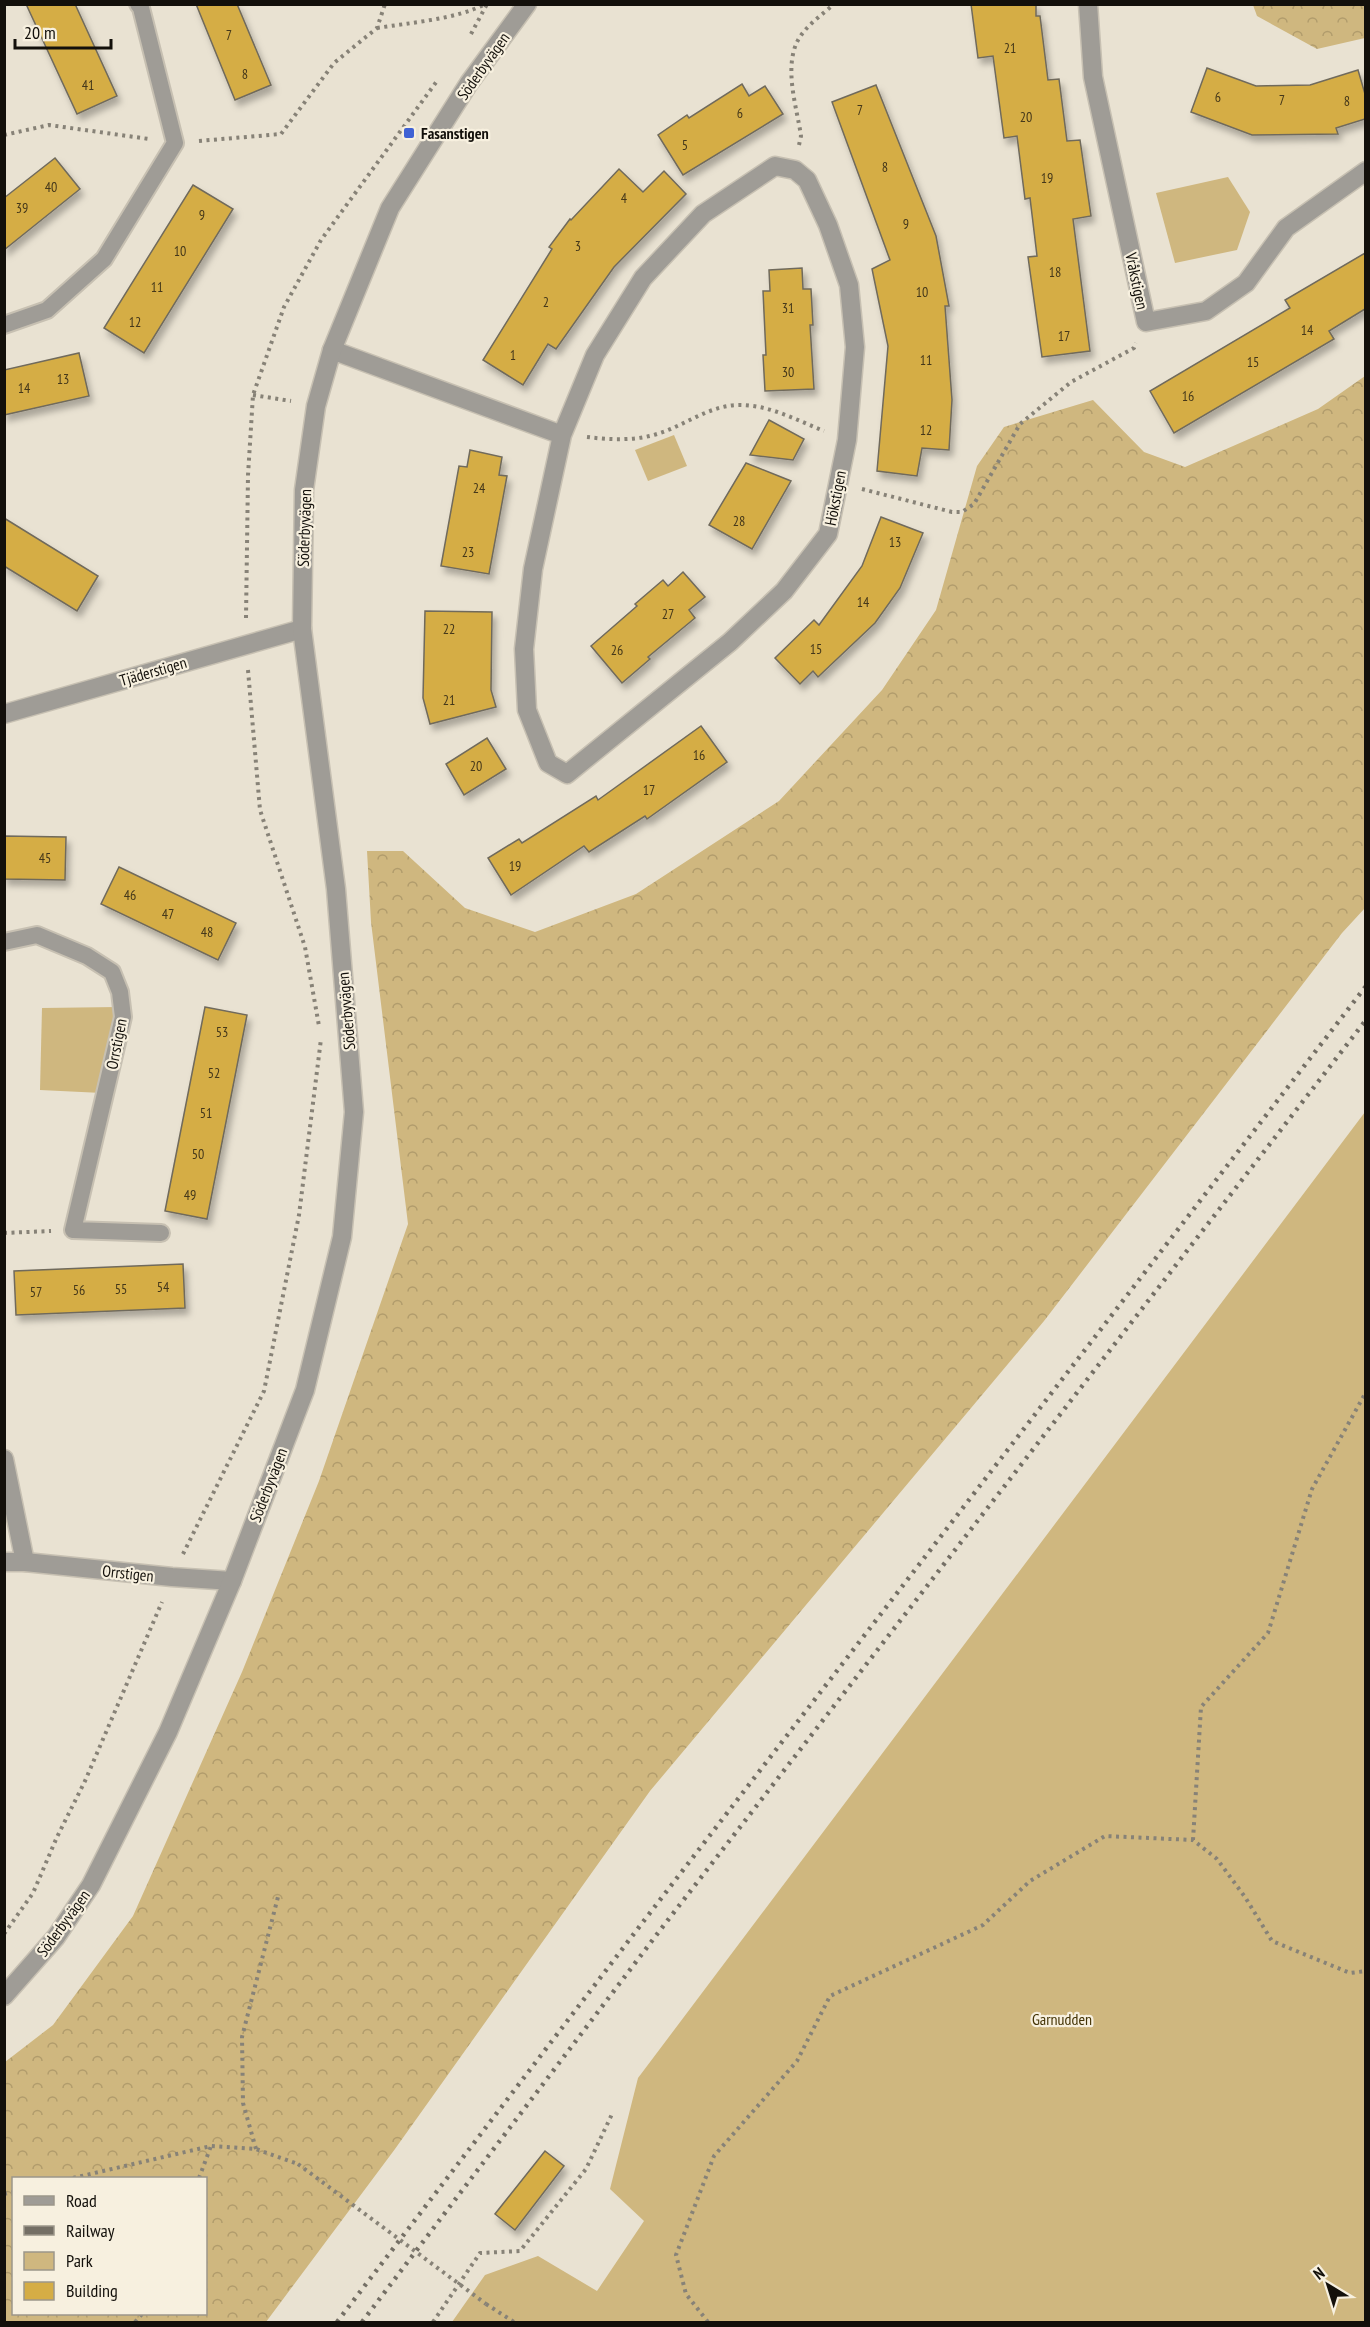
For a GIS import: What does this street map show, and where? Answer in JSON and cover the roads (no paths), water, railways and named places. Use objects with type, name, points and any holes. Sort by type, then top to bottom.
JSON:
[{"type":"street","name":"Söderbyvägen","points":[[4,1996],[56,1937],[91,1885],[168,1732],[232,1581],[305,1390],[342,1237],[354,1112],[336,889],[302,629],[304,490],[316,406],[332,350],[390,208],[469,83],[527,4]]},
{"type":"street","name":"Vråkstigen","points":[[1088,4],[1093,77],[1146,322],[1206,311],[1246,283],[1286,228],[1365,171]]},
{"type":"street","name":"Hökstigen","points":[[775,166],[795,170],[807,180],[820,207],[849,285],[855,346],[847,440],[828,534],[784,591],[730,642],[567,774],[548,763],[527,710],[524,649],[533,569],[562,435],[595,355],[643,278],[704,213],[775,166]]},
{"type":"street","points":[[332,350],[562,435]]},
{"type":"street","name":"Tjäderstigen","points":[[4,714],[246,643],[302,629]]},
{"type":"street","points":[[4,1459],[25,1562]]},
{"type":"street","name":"Orrstigen","points":[[4,1562],[232,1581]]},
{"type":"lane","points":[[4,325],[47,310],[104,259],[175,142],[141,8],[138,4]]},
{"type":"lane","name":"Orrstigen","points":[[4,942],[37,935],[87,956],[112,972],[120,992],[123,1017],[73,1230],[161,1233]]},
{"type":"railway","points":[[337,2322],[1366,986]]},
{"type":"railway","points":[[362,2322],[661,1929],[1366,1020]]},
{"type":"place","name":"Fasanstigen","points":[[409,133]]},
{"type":"park label","name":"Garnudden","points":[[1062,2019]]}]
